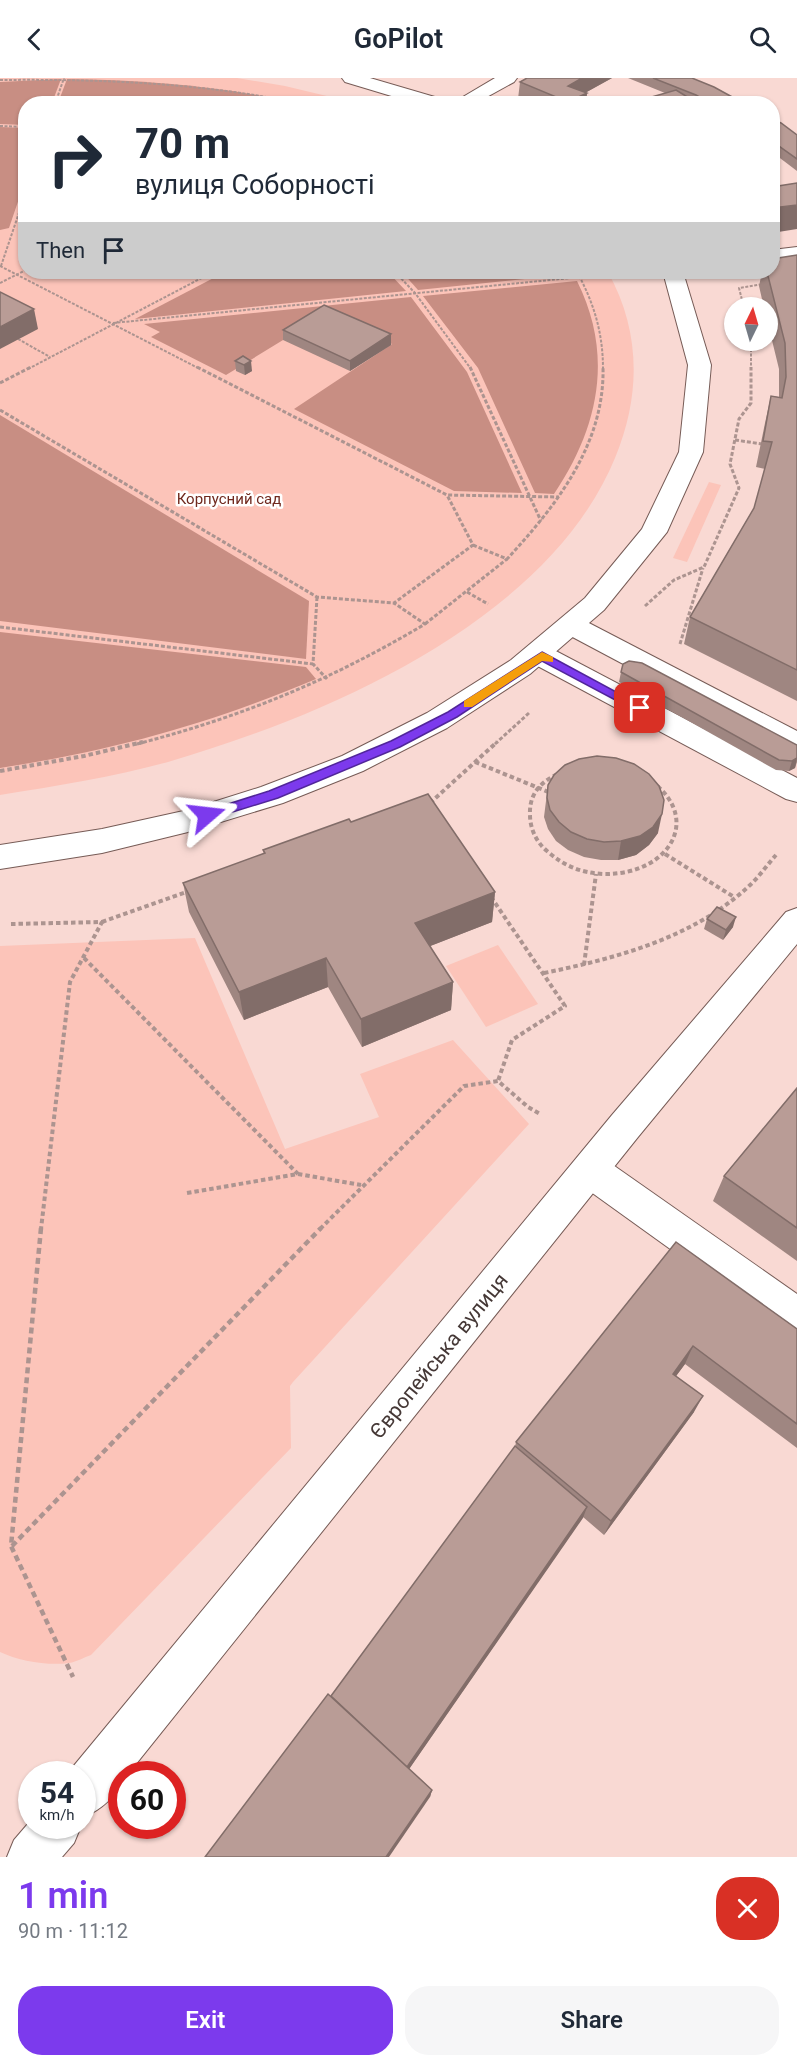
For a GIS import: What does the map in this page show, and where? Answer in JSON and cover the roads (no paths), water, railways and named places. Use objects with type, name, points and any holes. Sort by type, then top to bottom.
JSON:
[{"type":"main road","points":[[351,78],[412,96]]},
{"type":"main road","points":[[475,96],[508,78]]},
{"type":"main road","points":[[780,255],[797,253]]},
{"type":"main road","points":[[0,857],[104,841],[207,815],[274,795],[334,772],[453,714],[542,656],[576,627],[616,587],[655,537],[685,483],[698,445],[704,413],[702,352],[693,315],[676,279]]},
{"type":"main road","points":[[576,627],[797,744]]},
{"type":"main road","points":[[542,656],[797,791]]},
{"type":"main road","name":"Європейська вулиця","points":[[96,1777],[590,1170],[797,921]]},
{"type":"main road","points":[[590,1170],[797,1317]]},
{"type":"main road","points":[[31,1857],[46,1839]]},
{"type":"park label","name":"Корпусний сад","points":[[229,499]]}]
